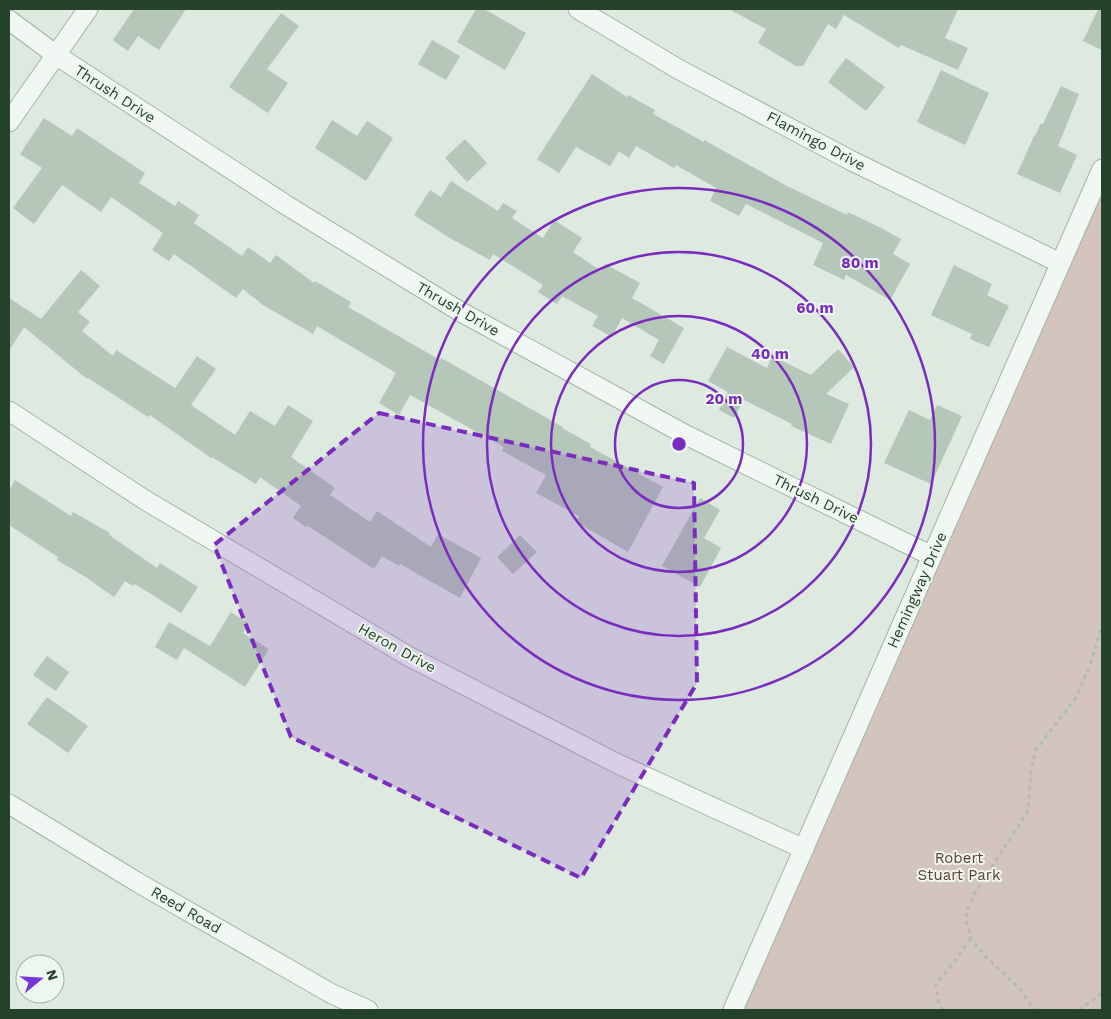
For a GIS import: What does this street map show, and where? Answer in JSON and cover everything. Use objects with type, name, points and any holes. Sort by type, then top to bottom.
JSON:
[{"type":"street","points":[[9,122],[88,9]]},
{"type":"street","name":"Flamingo Drive","points":[[578,9],[678,69],[850,160],[1060,263]]},
{"type":"street","name":"Thrush Drive","points":[[9,20],[56,56],[286,205],[461,312],[686,435],[932,556]]},
{"type":"street","name":"Hemingway Drive","points":[[733,1010],[1102,169]]},
{"type":"street","name":"Heron Drive","points":[[9,411],[145,500],[408,656],[618,764],[804,850]]},
{"type":"street","name":"Reed Road","points":[[9,804],[137,882],[332,994],[368,1010]]},
{"type":"path","points":[[1037,1010],[1033,1008],[1020,989],[985,956],[971,938],[966,920],[967,910],[975,893],[1028,811],[1030,772],[1035,751],[1075,700],[1091,663],[1102,624]]},
{"type":"path","points":[[943,1010],[937,997],[936,984],[971,938]]},
{"type":"path","points":[[1079,1010],[1102,993]]},
{"type":"highlighted area","points":[[379,413],[694,483],[697,683],[581,878],[291,737],[214,545]]},
{"type":"green space","name":"Robert Stuart Park","points":[[1102,180],[1102,1010],[739,1010]]},
{"type":"building","points":[[134,9],[186,9],[159,50],[138,36],[128,51],[113,40]]},
{"type":"building","points":[[476,9],[484,9],[526,33],[505,70],[457,42]]},
{"type":"building","points":[[729,9],[958,9],[945,38],[968,48],[958,70],[901,45],[899,48],[844,15],[836,29],[828,24],[803,66],[796,66],[758,43],[766,29]]},
{"type":"building","points":[[1098,9],[1102,9],[1102,50],[1083,41]]},
{"type":"building","points":[[281,13],[299,26],[267,69],[288,83],[268,113],[229,87]]},
{"type":"building","points":[[432,40],[460,56],[446,80],[418,64]]},
{"type":"building","points":[[846,58],[885,87],[866,111],[828,82]]},
{"type":"building","points":[[941,70],[989,93],[965,145],[917,122]]},
{"type":"building","points":[[592,74],[627,97],[628,95],[655,110],[653,114],[704,142],[704,140],[787,186],[847,215],[848,212],[901,239],[893,254],[910,264],[890,300],[846,275],[844,280],[813,265],[823,243],[746,204],[739,216],[710,201],[716,188],[676,165],[674,168],[636,146],[629,158],[619,151],[610,166],[576,147],[559,173],[537,159]]},
{"type":"building","points":[[1061,86],[1079,94],[1058,146],[1077,155],[1060,193],[1017,174],[1034,136],[1041,123],[1043,124]]},
{"type":"building","points":[[44,118],[72,136],[77,128],[145,173],[139,183],[175,206],[178,201],[199,215],[194,223],[242,256],[248,247],[270,263],[276,255],[314,283],[315,281],[351,302],[348,307],[563,427],[591,444],[590,447],[663,487],[628,552],[576,522],[579,516],[536,493],[546,475],[502,451],[504,447],[410,395],[399,415],[379,403],[396,373],[317,326],[313,334],[263,305],[243,289],[236,298],[174,254],[169,261],[152,250],[163,233],[111,197],[101,212],[62,185],[34,224],[13,208],[42,168],[20,154]]},
{"type":"building","points":[[332,120],[357,136],[367,121],[393,138],[366,181],[315,148]]},
{"type":"building","points":[[465,139],[487,163],[467,182],[445,158]]},
{"type":"building","points":[[451,181],[498,211],[503,203],[517,211],[512,218],[543,238],[554,220],[582,238],[573,252],[601,271],[605,264],[640,283],[632,298],[684,328],[664,364],[650,356],[659,340],[622,318],[612,337],[592,326],[598,316],[562,296],[557,304],[538,292],[543,285],[493,254],[490,260],[448,237],[414,215],[430,190],[441,197]]},
{"type":"building","points":[[954,265],[992,284],[987,295],[1009,306],[989,347],[970,339],[972,334],[931,315]]},
{"type":"building","points":[[81,270],[100,286],[78,312],[90,322],[82,331],[113,356],[116,350],[175,388],[197,356],[216,369],[191,405],[235,435],[250,411],[275,426],[288,405],[313,421],[291,457],[335,488],[330,495],[370,522],[377,511],[431,547],[438,534],[481,558],[460,598],[382,556],[374,569],[308,526],[306,527],[293,518],[301,506],[260,477],[256,484],[211,458],[150,415],[148,417],[87,379],[24,327],[9,351],[9,298],[41,319]]},
{"type":"building","points":[[727,347],[767,368],[772,356],[811,375],[838,349],[854,367],[826,394],[849,404],[831,444],[791,426],[792,424],[744,400],[734,418],[719,410],[728,392],[708,381]]},
{"type":"building","points":[[937,405],[962,416],[931,484],[884,463],[909,410],[930,420]]},
{"type":"building","points":[[15,480],[71,516],[73,512],[110,533],[109,535],[157,568],[160,563],[198,587],[181,613],[135,584],[133,586],[125,581],[114,597],[57,560],[58,557],[9,525],[9,490]]},
{"type":"building","points":[[700,498],[720,510],[704,538],[721,548],[700,587],[662,566]]},
{"type":"building","points":[[520,535],[537,552],[513,574],[497,557]]},
{"type":"building","points":[[231,612],[249,624],[243,633],[269,649],[245,687],[184,648],[177,660],[155,647],[169,622],[210,646]]},
{"type":"building","points":[[47,656],[69,672],[56,691],[33,675]]},
{"type":"building","points":[[47,697],[88,726],[68,753],[27,724]]}]
